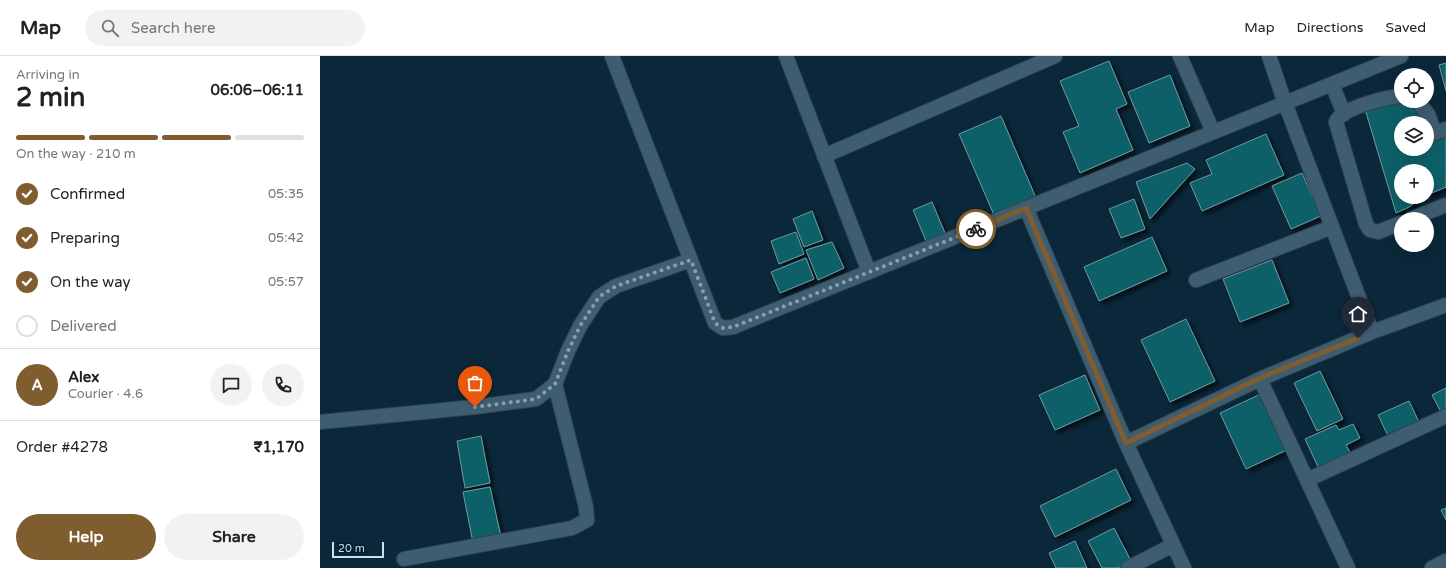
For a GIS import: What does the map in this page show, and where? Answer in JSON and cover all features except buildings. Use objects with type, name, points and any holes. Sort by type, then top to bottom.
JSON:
[{"type":"street","points":[[612,56],[715,323],[723,328],[733,327],[1401,56]]},
{"type":"street","points":[[786,56],[869,272]]},
{"type":"street","points":[[824,156],[1055,56]]},
{"type":"street","points":[[1180,56],[1213,132]]},
{"type":"street","points":[[1269,56],[1285,103],[1372,332]]},
{"type":"street","points":[[1332,84],[1344,114]]},
{"type":"street","points":[[1394,98],[1364,104],[1339,117],[1336,122],[1366,224],[1370,230],[1378,232],[1394,226]]},
{"type":"street","points":[[1423,108],[1428,114],[1435,133],[1446,129]]},
{"type":"street","points":[[1428,212],[1446,205]]},
{"type":"street","points":[[1026,208],[1126,443],[1184,568]]},
{"type":"street","points":[[1196,280],[1332,227]]},
{"type":"street","points":[[320,422],[475,407],[536,399],[555,384],[580,326],[599,297],[616,286],[691,260]]},
{"type":"street","points":[[1126,443],[1260,378],[1372,332],[1446,305]]},
{"type":"street","points":[[1260,378],[1348,568]]},
{"type":"street","points":[[404,559],[572,528],[587,520],[586,507],[555,384]]},
{"type":"street","points":[[1307,480],[1446,416]]},
{"type":"street","points":[[1128,568],[1173,545]]},
{"type":"street","points":[[1432,568],[1446,561]]},
{"type":"way so far","points":[[475,407],[536,399],[555,384],[580,326],[599,297],[616,286],[691,260],[715,323],[723,328],[733,327],[976,229]]},
{"type":"route","points":[[976,229],[1026,208],[1126,443],[1260,378],[1358,338]]}]
